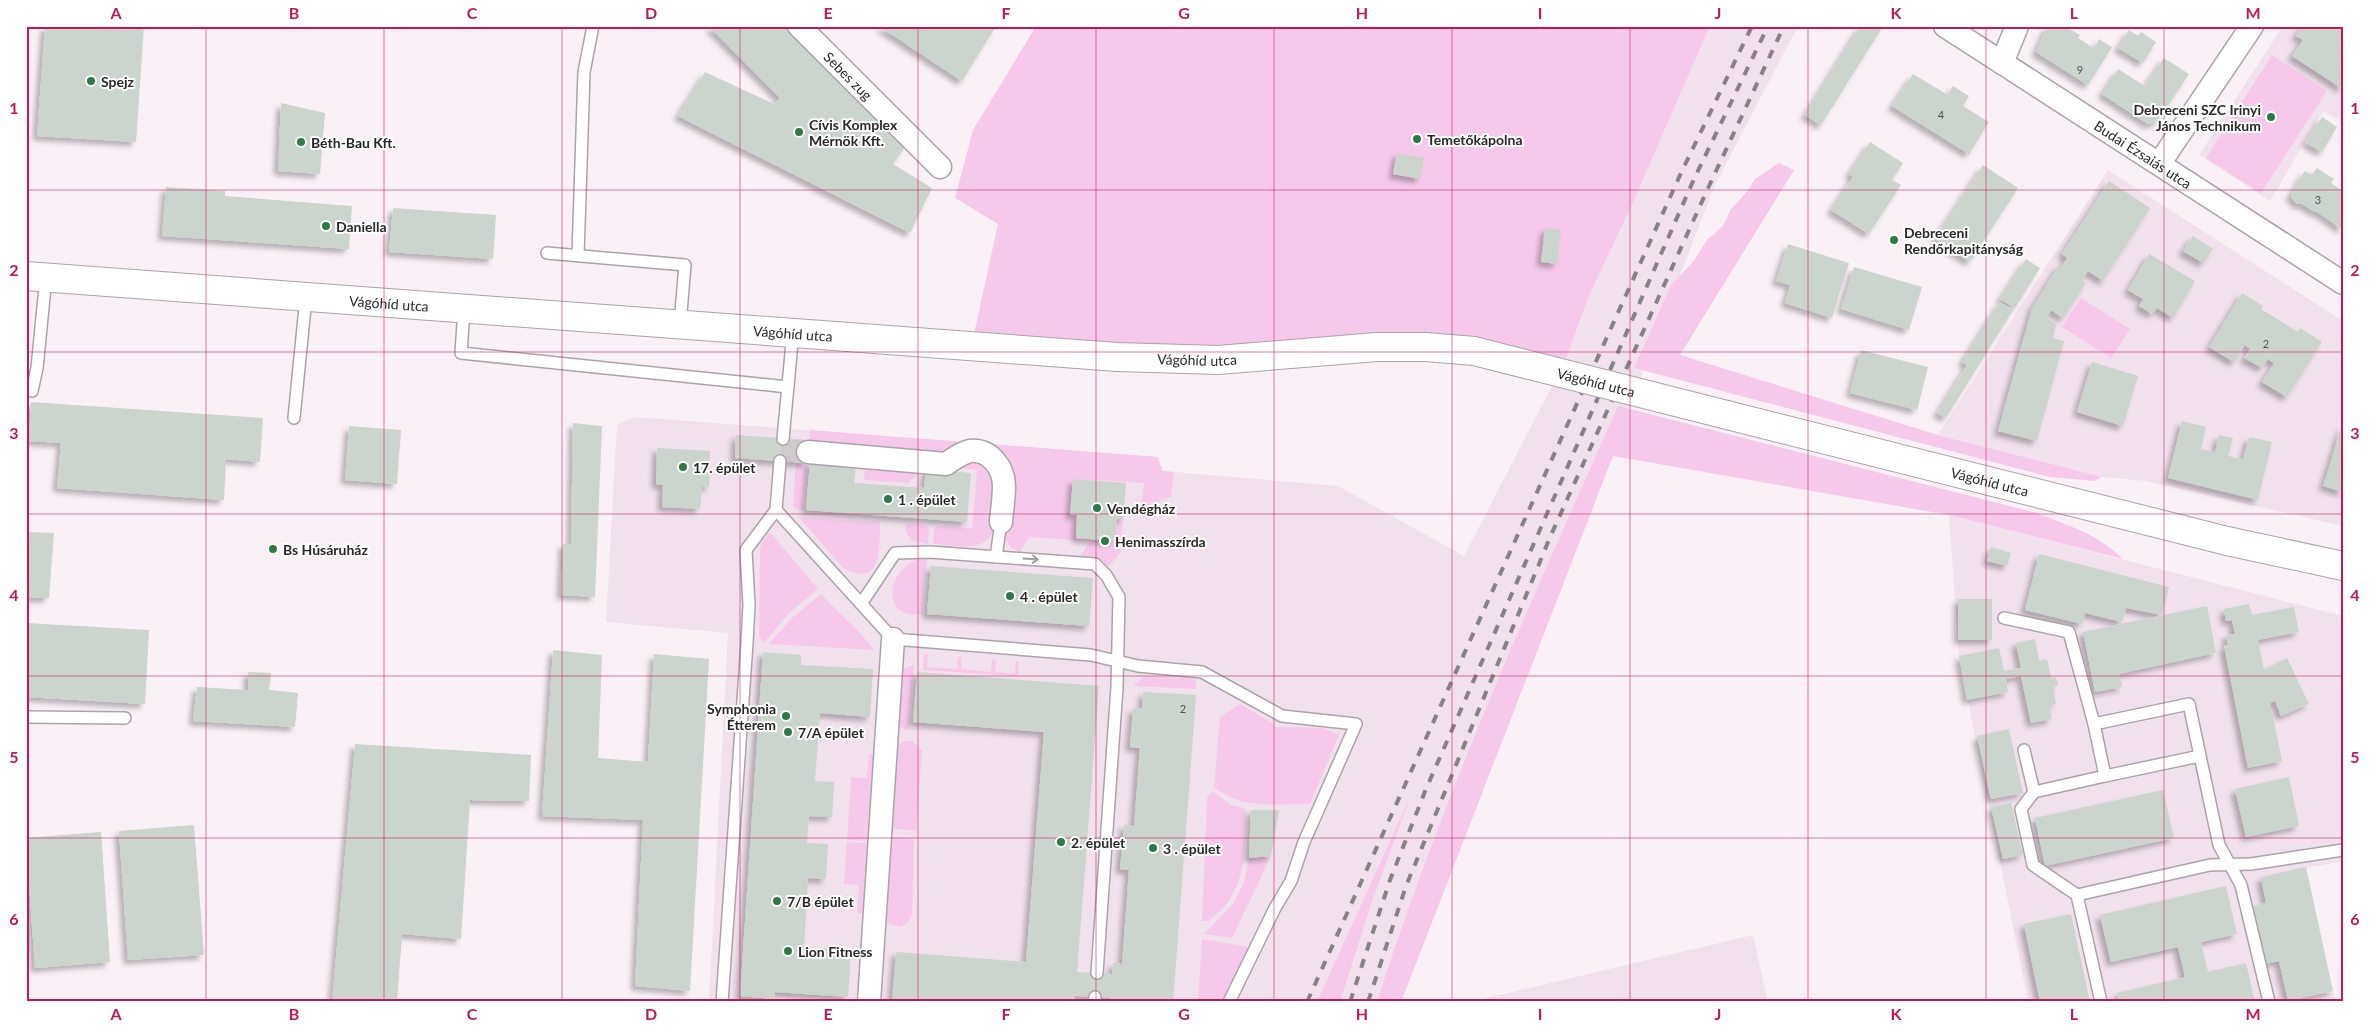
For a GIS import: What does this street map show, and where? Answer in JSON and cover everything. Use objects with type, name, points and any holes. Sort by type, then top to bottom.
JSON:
[{"type":"main road","name":"Vágóhíd utca","points":[[36,277],[1117,357],[1218,360],[1378,347],[1426,347],[1474,351],[2227,541],[2343,566]]},
{"type":"street","name":"Sebes zug","points":[[799,26],[940,167]]},
{"type":"street","name":"Budai Ézsaiás utca","points":[[1945,26],[2343,283]]},
{"type":"street","points":[[2002,64],[2017,26]]},
{"type":"street","points":[[2159,164],[2252,26]]},
{"type":"street","points":[[808,452],[946,464],[959,455],[970,451],[982,453],[993,458],[1001,471],[1004,484],[1001,522]]},
{"type":"street","points":[[869,1002],[893,639]]},
{"type":"lane","points":[[578,256],[584,72],[593,26]]},
{"type":"lane","points":[[548,253],[685,265],[680,324]]},
{"type":"lane","points":[[32,391],[37,368],[36,277]]},
{"type":"lane","points":[[294,418],[306,297]]},
{"type":"lane","points":[[464,308],[461,353],[788,387]]},
{"type":"lane","points":[[783,438],[793,332]]},
{"type":"lane","points":[[722,1002],[747,644],[749,605],[746,550],[776,510],[780,461]]},
{"type":"lane","points":[[776,510],[893,639],[1091,655],[1138,666],[1202,672],[1282,716],[1356,724],[1304,842],[1291,881],[1274,908],[1229,1002]]},
{"type":"lane","points":[[996,557],[1001,522]]},
{"type":"lane","points":[[861,604],[895,553],[930,552],[1095,564],[1106,575],[1119,597],[1117,661],[1097,973]]},
{"type":"lane","points":[[2004,618],[2068,632],[2094,724],[2105,776]]},
{"type":"lane","points":[[2094,724],[2189,704],[2219,845],[2241,885],[2269,1002]]},
{"type":"lane","points":[[26,717],[125,718]]},
{"type":"lane","points":[[2024,750],[2034,792]]},
{"type":"lane","points":[[2101,1002],[2077,895],[2033,865],[2021,809],[2034,792],[2200,756]]},
{"type":"lane","points":[[2077,895],[2210,865],[2251,864],[2343,850]]},
{"type":"shaded area","points":[[1036,26],[1710,26],[1632,205],[1589,296],[1566,359],[1476,340],[1217,347],[1096,346],[974,334],[998,224],[955,198],[973,130]]},
{"type":"shaded area","points":[[1710,26],[1798,26],[1714,187],[1401,1002],[709,1002],[728,633],[606,622],[617,425],[635,417],[1158,457],[1163,471],[1338,486],[1464,556],[1566,359],[1589,296],[1632,205]]},
{"type":"shaded area","name":"Debreceni SZC Irinyi János Technikum","points":[[2283,26],[2343,26],[2343,122],[2323,111],[2270,201],[2199,155]]},
{"type":"shaded area","points":[[2272,55],[2327,91],[2261,193],[2206,158]]},
{"type":"shaded area","points":[[1779,163],[1794,170],[1680,355],[1938,435],[2102,477],[2094,481],[2050,477],[1634,368],[1671,285],[1693,262],[1707,240],[1723,226],[1731,209],[1755,179]]},
{"type":"shaded area","points":[[2108,170],[2343,321],[2343,526],[2146,481],[2102,477],[1938,435]]},
{"type":"shaded area","points":[[2081,298],[2130,329],[2111,358],[2062,327]]},
{"type":"shaded area","points":[[1618,406],[2037,513],[2072,526],[2093,537],[2104,543],[2123,559],[1949,515],[1613,456],[1401,1002],[1377,1002],[1402,926],[1459,775],[1521,626]]},
{"type":"shaded area","points":[[810,430],[1158,457],[1162,471],[1174,472],[1171,497],[1161,500],[1149,513],[1140,513],[1144,483],[1073,479],[1070,514],[1077,515],[1076,538],[1115,541],[1117,519],[1123,519],[1121,552],[1109,566],[1081,555],[1090,541],[1029,537],[1020,552],[1010,547],[1005,538],[1007,468],[950,453],[809,446]]},
{"type":"shaded area","points":[[971,457],[996,473],[994,530],[989,538],[976,545],[933,544],[934,529],[937,526],[972,528],[977,470],[952,467]]},
{"type":"shaded area","points":[[796,463],[807,464],[803,510],[796,509],[793,505]]},
{"type":"shaded area","points":[[865,466],[923,470],[908,483],[864,480]]},
{"type":"shaded area","points":[[1949,515],[2343,616],[2343,861],[2306,868],[2335,1002],[2028,1002],[1959,656]]},
{"type":"shaded area","points":[[799,517],[880,522],[879,554],[872,570],[866,573],[856,573],[843,568]]},
{"type":"shaded area","points":[[905,524],[925,525],[929,528],[928,544],[911,540],[906,532]]},
{"type":"shaded area","points":[[770,532],[818,589],[789,613],[765,642],[759,637],[760,549],[762,542]]},
{"type":"shaded area","points":[[927,557],[923,614],[908,614],[898,609],[893,601],[892,590],[903,569],[913,561]]},
{"type":"shaded area","points":[[821,594],[862,635],[874,650],[769,644],[792,618]]},
{"type":"shaded area","points":[[924,654],[928,654],[927,667],[957,669],[958,657],[962,657],[961,669],[991,672],[992,659],[996,660],[995,672],[1015,674],[1016,661],[1019,661],[1018,676],[923,670]]},
{"type":"shaded area","points":[[914,665],[909,730],[903,729],[897,724],[900,670]]},
{"type":"shaded area","points":[[1145,676],[1189,678],[1196,681],[1196,689],[1133,686]]},
{"type":"shaded area","points":[[1240,704],[1272,723],[1275,727],[1323,728],[1339,735],[1310,804],[1272,805],[1248,802],[1236,799],[1214,787],[1220,717]]},
{"type":"shaded area","points":[[905,741],[912,741],[922,751],[916,831],[889,828],[894,753],[898,745]]},
{"type":"shaded area","points":[[869,754],[874,754],[868,841],[847,840],[851,777],[867,778]]},
{"type":"shaded area","points":[[1212,791],[1231,805],[1246,809],[1245,845],[1242,869],[1234,892],[1226,905],[1209,921],[1202,921],[1207,798]]},
{"type":"shaded area","points":[[1411,795],[1372,901],[1340,1002],[1317,1002]]},
{"type":"shaded area","points":[[888,837],[914,839],[912,915],[908,922],[901,927],[889,924],[884,917]]},
{"type":"shaded area","points":[[847,842],[868,843],[863,913],[857,913],[859,885],[844,884]]},
{"type":"shaded area","points":[[1271,856],[1232,938],[1204,934],[1233,904],[1244,883],[1249,858]]},
{"type":"shaded area","points":[[1753,935],[1768,1002],[1470,1002]]},
{"type":"shaded area","points":[[1202,939],[1249,947],[1225,1002],[1198,1002]]},
{"type":"building","name":"Spejz","points":[[45,26],[144,26],[136,142],[37,136]]},
{"type":"building","name":"Cívis Komplex Mérnök Kft.","points":[[709,26],[785,26],[905,147],[893,164],[932,188],[910,233],[678,116],[705,72],[774,104],[780,98]]},
{"type":"building","points":[[879,26],[996,26],[962,81]]},
{"type":"building","points":[[1860,26],[1883,26],[1821,125],[1805,115]]},
{"type":"building","points":[[2047,26],[2064,26],[2080,35],[2078,38],[2094,48],[2099,39],[2112,47],[2088,85],[2036,52]]},
{"type":"building","points":[[2302,26],[2343,26],[2343,39],[2340,44],[2343,45],[2343,89],[2292,56],[2303,40],[2296,36]]},
{"type":"building","points":[[2129,30],[2138,36],[2141,32],[2156,42],[2143,63],[2118,48]]},
{"type":"building","points":[[2164,58],[2189,74],[2157,122],[2148,124],[2102,94],[2118,69],[2145,86]]},
{"type":"building","points":[[1913,74],[1948,95],[1953,86],[1969,96],[1963,106],[1989,122],[1969,154],[1892,106]]},
{"type":"building","name":"Béth-Bau Kft.","points":[[281,103],[325,113],[320,174],[278,171]]},
{"type":"building","points":[[2322,117],[2337,127],[2322,152],[2306,143]]},
{"type":"building","points":[[1870,142],[1903,163],[1892,180],[1901,185],[1869,234],[1831,210],[1853,177],[1849,174]]},
{"type":"building","points":[[1397,153],[1424,158],[1420,179],[1393,174]]},
{"type":"building","points":[[1983,165],[2018,188],[1970,262],[1935,239]]},
{"type":"building","points":[[2317,168],[2334,179],[2331,183],[2343,191],[2343,230],[2316,211],[2302,204],[2297,204],[2291,197],[2305,171],[2312,175]]},
{"type":"building","points":[[2109,181],[2150,208],[2103,281],[2088,271],[2082,281],[2086,283],[2063,318],[2051,310],[2047,318],[2056,324],[2053,338],[2064,341],[2037,441],[1998,431],[2032,308],[2059,265],[2061,267],[2067,258],[2062,254]]},
{"type":"building","points":[[166,187],[225,191],[225,196],[352,206],[349,249],[162,236]]},
{"type":"building","points":[[393,208],[496,215],[493,259],[389,252]]},
{"type":"building","points":[[1545,228],[1561,230],[1557,264],[1541,262]]},
{"type":"building","points":[[2193,236],[2213,249],[2203,263],[2183,251]]},
{"type":"building","points":[[1788,244],[1849,263],[1832,318],[1785,303],[1790,285],[1776,281]]},
{"type":"building","points":[[2149,254],[2195,281],[2173,318],[2157,308],[2152,314],[2139,306],[2143,299],[2128,290]]},
{"type":"building","points":[[2026,259],[2040,268],[2015,308],[2000,299]]},
{"type":"building","points":[[1854,267],[1922,287],[1909,330],[1841,309]]},
{"type":"building","points":[[2242,293],[2263,306],[2261,309],[2298,332],[2300,328],[2322,342],[2287,397],[2262,382],[2274,363],[2268,359],[2262,368],[2244,358],[2250,349],[2245,345],[2234,362],[2209,347]]},
{"type":"building","points":[[2000,302],[2013,310],[1946,418],[1937,413],[1967,365],[1962,362]]},
{"type":"building","points":[[1861,350],[1928,367],[1917,410],[1850,393]]},
{"type":"building","points":[[2092,362],[2138,376],[2123,426],[2077,412]]},
{"type":"building","points":[[31,402],[263,418],[260,462],[226,459],[224,500],[57,488],[61,443],[29,441]]},
{"type":"building","points":[[2182,421],[2206,427],[2201,449],[2215,452],[2219,435],[2233,438],[2228,456],[2243,459],[2249,437],[2272,442],[2258,500],[2168,478]]},
{"type":"building","points":[[573,423],[602,426],[595,597],[561,595],[563,544],[571,544]]},
{"type":"building","points":[[2343,425],[2343,492],[2323,486]]},
{"type":"building","points":[[349,426],[401,430],[397,484],[345,480]]},
{"type":"building","points":[[736,435],[808,440],[807,463],[735,458]]},
{"type":"building","name":"17. épület","points":[[657,448],[710,451],[709,487],[702,487],[700,509],[662,507],[663,485],[656,484]]},
{"type":"building","name":"1 . épület","points":[[810,461],[856,465],[854,483],[924,488],[926,469],[971,473],[967,522],[806,510]]},
{"type":"building","name":"Vendégház","points":[[1073,479],[1126,483],[1123,519],[1117,519],[1115,541],[1076,538],[1077,515],[1070,515]]},
{"type":"building","points":[[26,532],[54,533],[49,598],[26,598]]},
{"type":"building","points":[[1991,547],[2011,553],[2007,566],[1987,561]]},
{"type":"building","points":[[2039,554],[2169,587],[2162,615],[2126,608],[2122,622],[2085,613],[2082,624],[2025,610]]},
{"type":"building","name":"4 . épület","points":[[931,566],[1093,578],[1089,626],[927,614]]},
{"type":"building","points":[[1958,599],[1992,599],[1992,640],[1958,640]]},
{"type":"building","points":[[2249,604],[2252,615],[2294,607],[2299,632],[2258,640],[2264,670],[2287,658],[2309,704],[2281,716],[2275,701],[2270,703],[2282,761],[2248,768],[2224,646],[2228,645],[2226,635],[2235,634],[2232,620],[2226,621],[2224,609]]},
{"type":"building","points":[[2207,606],[2216,653],[2119,674],[2122,687],[2095,692],[2083,632]]},
{"type":"building","points":[[26,623],[149,630],[145,704],[26,697]]},
{"type":"building","points":[[2035,639],[2039,661],[2047,659],[2051,678],[2056,677],[2058,685],[2053,686],[2056,704],[2049,705],[2052,719],[2031,723],[2021,676],[2006,679],[2008,692],[1967,700],[1959,656],[1999,648],[2004,671],[2021,668],[2016,643]]},
{"type":"building","points":[[553,650],[602,655],[598,758],[648,762],[654,654],[709,659],[690,991],[635,986],[643,820],[542,816]]},
{"type":"building","points":[[763,652],[801,655],[801,665],[873,669],[870,717],[820,713],[815,781],[834,782],[832,817],[809,816],[807,843],[828,844],[826,879],[808,878],[804,947],[851,950],[848,997],[775,992],[774,999],[740,996]]},
{"type":"building","points":[[248,672],[271,673],[269,690],[298,693],[295,727],[193,721],[197,687],[248,690]]},
{"type":"building","name":"2. épület","points":[[917,672],[1099,686],[1077,972],[1112,974],[1113,963],[1122,964],[1129,870],[1120,869],[1124,825],[1134,826],[1140,748],[1130,747],[1133,708],[1142,709],[1143,692],[1196,695],[1173,1002],[1110,1002],[1110,998],[1075,996],[1075,1002],[892,1002],[896,952],[1026,962],[1044,732],[913,722]]},
{"type":"building","points":[[2009,729],[2023,793],[1991,799],[1977,736]]},
{"type":"building","points":[[355,744],[531,755],[529,801],[470,800],[461,939],[402,934],[397,1002],[332,1002]]},
{"type":"building","points":[[2289,777],[2299,826],[2246,837],[2235,789]]},
{"type":"building","points":[[2163,790],[2174,838],[2045,866],[2035,818]]},
{"type":"building","points":[[2011,803],[2023,855],[2003,859],[1991,807]]},
{"type":"building","points":[[1251,810],[1279,810],[1271,856],[1249,858]]},
{"type":"building","points":[[194,825],[204,955],[128,960],[119,831]]},
{"type":"building","points":[[101,832],[110,962],[35,968],[26,838]]},
{"type":"building","points":[[2306,867],[2333,991],[2288,1001],[2279,961],[2265,964],[2252,906],[2266,903],[2261,877]]},
{"type":"building","points":[[2226,886],[2237,934],[2201,942],[2208,972],[2246,963],[2255,1002],[2119,1002],[2117,993],[2185,977],[2178,947],[2111,962],[2100,915]]},
{"type":"building","points":[[2071,914],[2090,1002],[2040,1002],[2024,924]]},
{"type":"tunnel","points":[[781,450],[808,452]]},
{"type":"railway","points":[[1307,1002],[1681,173],[1752,26]]},
{"type":"railway","points":[[1350,1002],[1390,880],[1426,789],[1694,179],[1768,26]]},
{"type":"railway","points":[[1368,1002],[1406,886],[1551,535],[1709,186],[1784,26]]},
{"type":"place","name":"Spejz","points":[[91,81]]},
{"type":"place","name":"Debreceni SZC Irinyi János Technikum","points":[[2271,117]]},
{"type":"place","name":"Cívis Komplex Mérnök Kft.","points":[[799,132]]},
{"type":"place","name":"Temetőkápolna","points":[[1417,139]]},
{"type":"place","name":"Béth-Bau Kft.","points":[[301,142]]},
{"type":"place","name":"Daniella","points":[[326,226]]},
{"type":"place","name":"Debreceni Rendőrkapitányság","points":[[1894,240]]},
{"type":"place","name":"17. épület","points":[[683,467]]},
{"type":"place","name":"1 . épület","points":[[888,499]]},
{"type":"place","name":"Vendégház","points":[[1097,508]]},
{"type":"place","name":"Henimasszírda","points":[[1105,541]]},
{"type":"place","name":"Bs Húsáruház","points":[[273,549]]},
{"type":"place","name":"4 . épület","points":[[1010,596]]},
{"type":"place","name":"Symphonia Étterem","points":[[786,716]]},
{"type":"place","name":"7/A épület","points":[[788,732]]},
{"type":"place","name":"2. épület","points":[[1061,842]]},
{"type":"place","name":"3 . épület","points":[[1153,848]]},
{"type":"place","name":"7/B épület","points":[[777,901]]},
{"type":"place","name":"Lion Fitness","points":[[788,951]]}]
